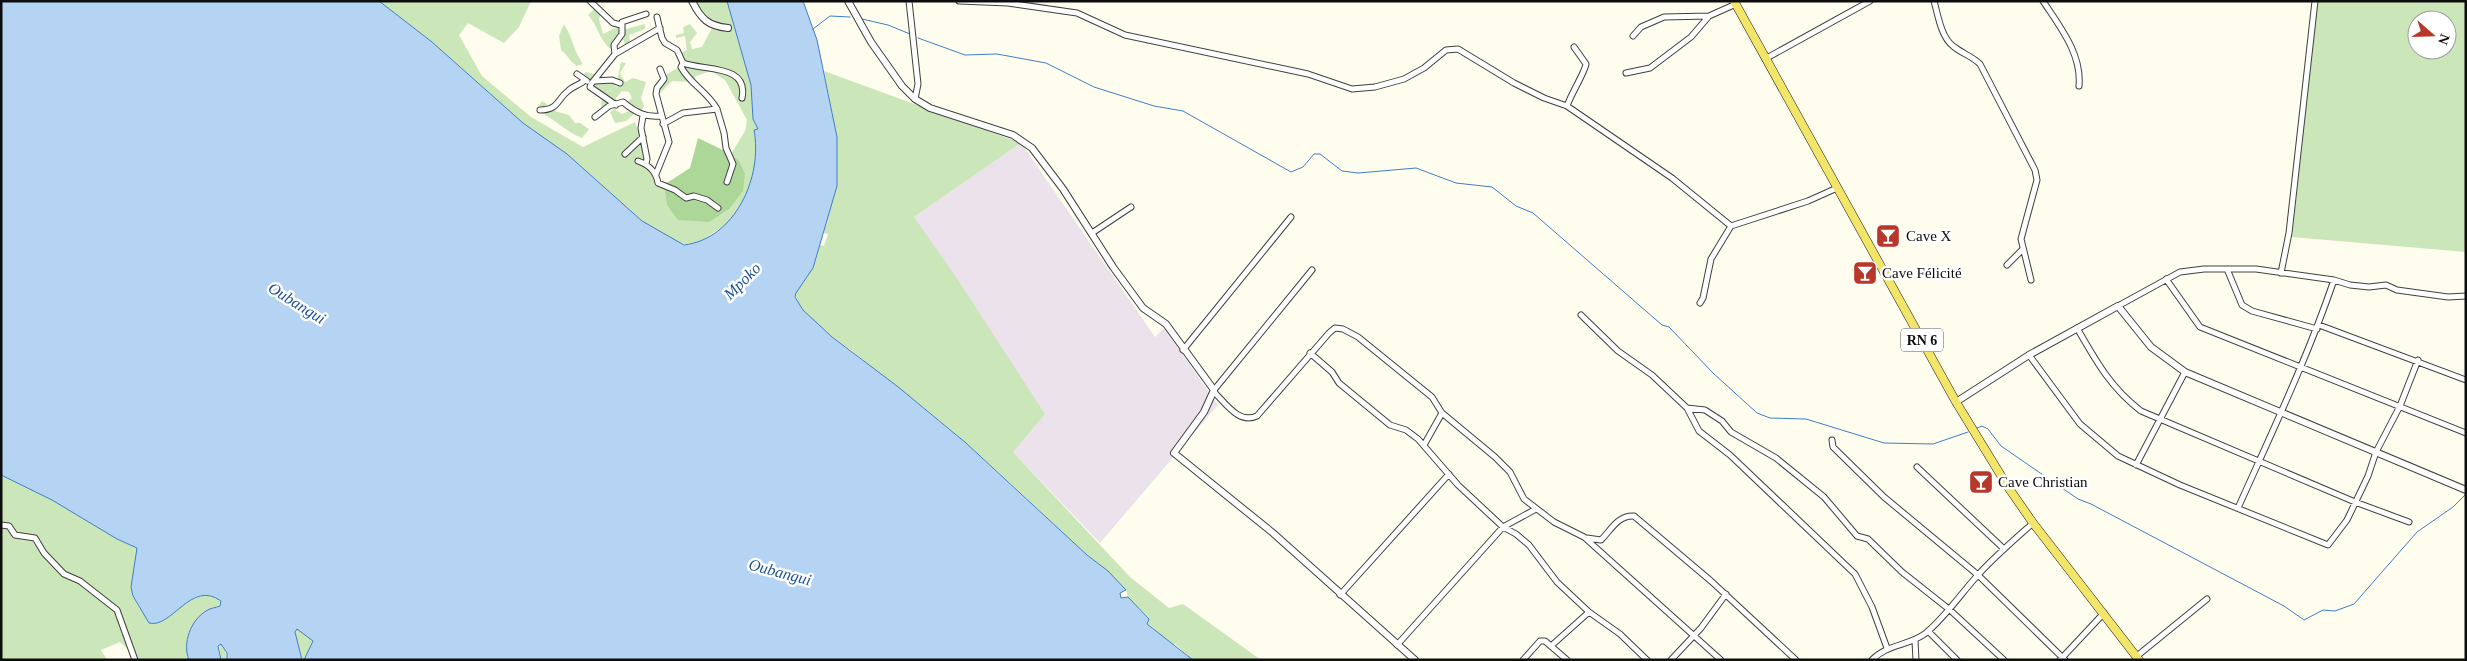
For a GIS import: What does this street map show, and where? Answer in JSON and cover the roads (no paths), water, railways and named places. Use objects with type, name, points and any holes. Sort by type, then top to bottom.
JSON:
[{"type":"main road","name":"RN 6","points":[[1735,3],[1956,402],[2008,487],[2033,523],[2138,658]]},
{"type":"street","points":[[692,1],[704,21],[711,25],[728,28]]},
{"type":"street","points":[[848,1],[871,42],[902,86],[915,99],[930,108],[1012,135],[1026,142],[1057,182],[1113,267],[1143,308],[1166,324],[1214,391],[1242,419],[1257,416],[1310,353],[1335,328],[1343,329],[1358,337],[1432,397],[1442,413],[1510,472],[1524,499],[1536,509],[1584,537],[1721,660]]},
{"type":"street","points":[[909,1],[914,32],[913,44],[918,84],[915,99]]},
{"type":"street","points":[[959,1],[1008,3],[1077,12],[1125,35],[1308,74],[1352,90],[1375,87],[1404,79],[1416,73],[1446,50],[1458,49],[1544,98],[1567,106],[1672,178],[1731,226]]},
{"type":"street","points":[[1765,59],[1870,1]]},
{"type":"street","points":[[1934,1],[1944,34],[1952,46],[1972,56],[1980,64],[2035,170],[2037,180],[2023,230],[2023,249],[2031,280]]},
{"type":"street","points":[[2043,1],[2070,43],[2080,71],[2079,86]]},
{"type":"street","points":[[2281,274],[2289,233],[2315,1]]},
{"type":"street","points":[[593,2],[613,23],[621,25]]},
{"type":"street","points":[[1626,73],[1650,68],[1692,37],[1709,16],[1735,3]]},
{"type":"street","points":[[615,54],[614,45],[622,34],[622,22],[646,14]]},
{"type":"street","points":[[1633,36],[1641,27],[1664,17],[1709,16]]},
{"type":"street","points":[[657,17],[665,43],[678,50],[683,64],[681,68],[686,76],[709,97],[717,109],[726,148],[732,164],[727,182]]},
{"type":"street","points":[[616,105],[590,88],[593,82],[615,54],[660,28]]},
{"type":"street","points":[[1567,106],[1577,82],[1585,70],[1586,64],[1574,48]]},
{"type":"street","points":[[683,64],[722,70],[734,75],[743,85],[742,98]]},
{"type":"street","points":[[656,174],[670,142],[656,94],[657,88],[664,79],[660,69]]},
{"type":"street","points":[[577,74],[585,80],[593,82],[612,80],[620,83]]},
{"type":"street","points":[[540,110],[554,107],[560,103],[566,92],[585,80]]},
{"type":"street","points":[[595,118],[609,106],[624,102],[649,118],[661,116]]},
{"type":"street","points":[[664,124],[683,113],[717,109]]},
{"type":"street","points":[[644,116],[640,123],[647,160],[646,164]]},
{"type":"street","points":[[625,154],[643,137]]},
{"type":"street","points":[[638,161],[646,164],[656,174],[658,183],[676,190],[686,198],[694,196],[707,200],[718,208]]},
{"type":"street","points":[[1700,303],[1703,298],[1711,259],[1731,226],[1808,201],[1837,188]]},
{"type":"street","points":[[1092,233],[1131,207]]},
{"type":"street","points":[[1183,350],[1291,217]]},
{"type":"street","points":[[2289,233],[2293,224]]},
{"type":"street","points":[[2007,265],[2023,249]]},
{"type":"street","points":[[1956,402],[2028,355],[2166,279],[2191,269],[2256,269],[2334,280],[2359,286],[2386,285],[2397,290],[2448,297],[2466,296]]},
{"type":"street","points":[[2227,269],[2242,305],[2252,311],[2318,327],[2418,360],[2466,380]]},
{"type":"street","points":[[1312,270],[1214,391],[1204,412],[1174,453],[1274,533],[1415,660]]},
{"type":"street","points":[[2166,279],[2200,326],[2466,433]]},
{"type":"street","points":[[2238,508],[2302,366],[2334,280]]},
{"type":"street","points":[[2118,306],[2152,347],[2185,372],[2465,490]]},
{"type":"street","points":[[1580,315],[1618,351],[1652,375],[1687,408],[1699,431],[1730,455],[1855,574],[1872,607],[1887,648]]},
{"type":"street","points":[[2077,328],[2103,373],[2120,393],[2141,411],[2408,522]]},
{"type":"street","points":[[1310,353],[1332,372],[1339,383],[1390,425],[1406,430],[1424,445],[1449,474],[1503,527],[1516,534],[1529,545],[1557,582],[1589,612],[1620,634],[1647,660]]},
{"type":"street","points":[[2028,355],[2080,424],[2118,456],[2328,545],[2347,520],[2356,502],[2376,452],[2400,406],[2418,360]]},
{"type":"street","points":[[2136,465],[2185,372]]},
{"type":"street","points":[[1687,408],[1705,410],[1722,422],[1731,432],[1776,458],[1824,497],[1857,536],[1868,539],[1902,572],[1950,610],[2004,660]]},
{"type":"street","points":[[1424,445],[1442,413]]},
{"type":"street","points":[[1832,440],[1833,448],[1884,497],[1978,575],[2062,659],[2104,613]]},
{"type":"street","points":[[1916,467],[2004,549]]},
{"type":"street","points":[[1340,594],[1449,474]]},
{"type":"street","points":[[1397,645],[1503,527],[1536,509]]},
{"type":"street","points":[[1584,537],[1601,540],[1618,521],[1626,516],[1634,516],[1726,594],[1796,660]]},
{"type":"street","points":[[1872,660],[1887,648],[1915,641],[1928,631],[1950,610],[1978,575],[2033,523]]},
{"type":"street","points":[[1,525],[10,526],[15,535],[35,538],[44,553],[64,574],[80,581],[117,610],[136,660]]},
{"type":"street","points":[[1671,660],[1693,635],[1702,628],[1726,594]]},
{"type":"street","points":[[2138,658],[2207,599]]},
{"type":"street","points":[[1551,646],[1589,612]]},
{"type":"street","points":[[1928,631],[1957,660]]},
{"type":"street","points":[[1523,660],[1540,641],[1551,646],[1567,660]]},
{"type":"street","points":[[1915,641],[1914,652],[1916,660]]},
{"type":"water","points":[[1,1],[379,1],[432,42],[523,123],[567,154],[642,221],[684,245],[702,240],[718,231],[731,218],[741,203],[754,167],[756,148],[754,130],[758,129],[753,119],[751,85],[727,1],[803,1],[817,40],[837,137],[837,186],[813,268],[795,297],[803,310],[832,337],[897,386],[966,443],[1087,555],[1108,571],[1126,590],[1120,593],[1121,598],[1128,597],[1149,619],[1147,624],[1193,660],[304,660],[313,641],[297,629],[295,632],[302,660],[227,660],[227,653],[221,644],[218,646],[221,660],[189,660],[187,639],[192,626],[206,611],[220,606],[221,601],[210,596],[200,596],[191,600],[166,619],[157,623],[149,623],[133,596],[131,587],[137,548],[117,539],[52,500],[1,475]]},
{"type":"waterway","points":[[813,29],[830,16],[850,17]]},
{"type":"waterway","points":[[862,19],[888,25],[910,34]]},
{"type":"waterway","points":[[918,38],[965,55],[997,54],[1046,63],[1094,87],[1154,106],[1183,111],[1291,172],[1303,167],[1314,154],[1320,154],[1342,171],[1358,173],[1416,168],[1456,183],[1492,187],[1516,206],[1533,213],[1662,325],[1669,327],[1713,373],[1757,413],[1770,418],[1806,419],[1884,443],[1933,444],[1968,432]]},
{"type":"waterway","points":[[1977,428],[1982,426],[1988,429],[2001,446],[2078,499],[2091,504],[2284,606],[2304,620],[2323,610],[2335,611],[2354,604],[2417,532],[2453,507],[2466,494]]},
{"type":"place","name":"Cave X","points":[[1888,236]]},
{"type":"place","name":"Cave Félicité","points":[[1865,273]]},
{"type":"place","name":"Cave Christian","points":[[1981,482]]},
{"type":"water label","name":"Mpoko","points":[[742,281]]},
{"type":"water label","name":"Oubangui","points":[[297,303]]},
{"type":"water label","name":"Oubangui","points":[[780,572]]}]
